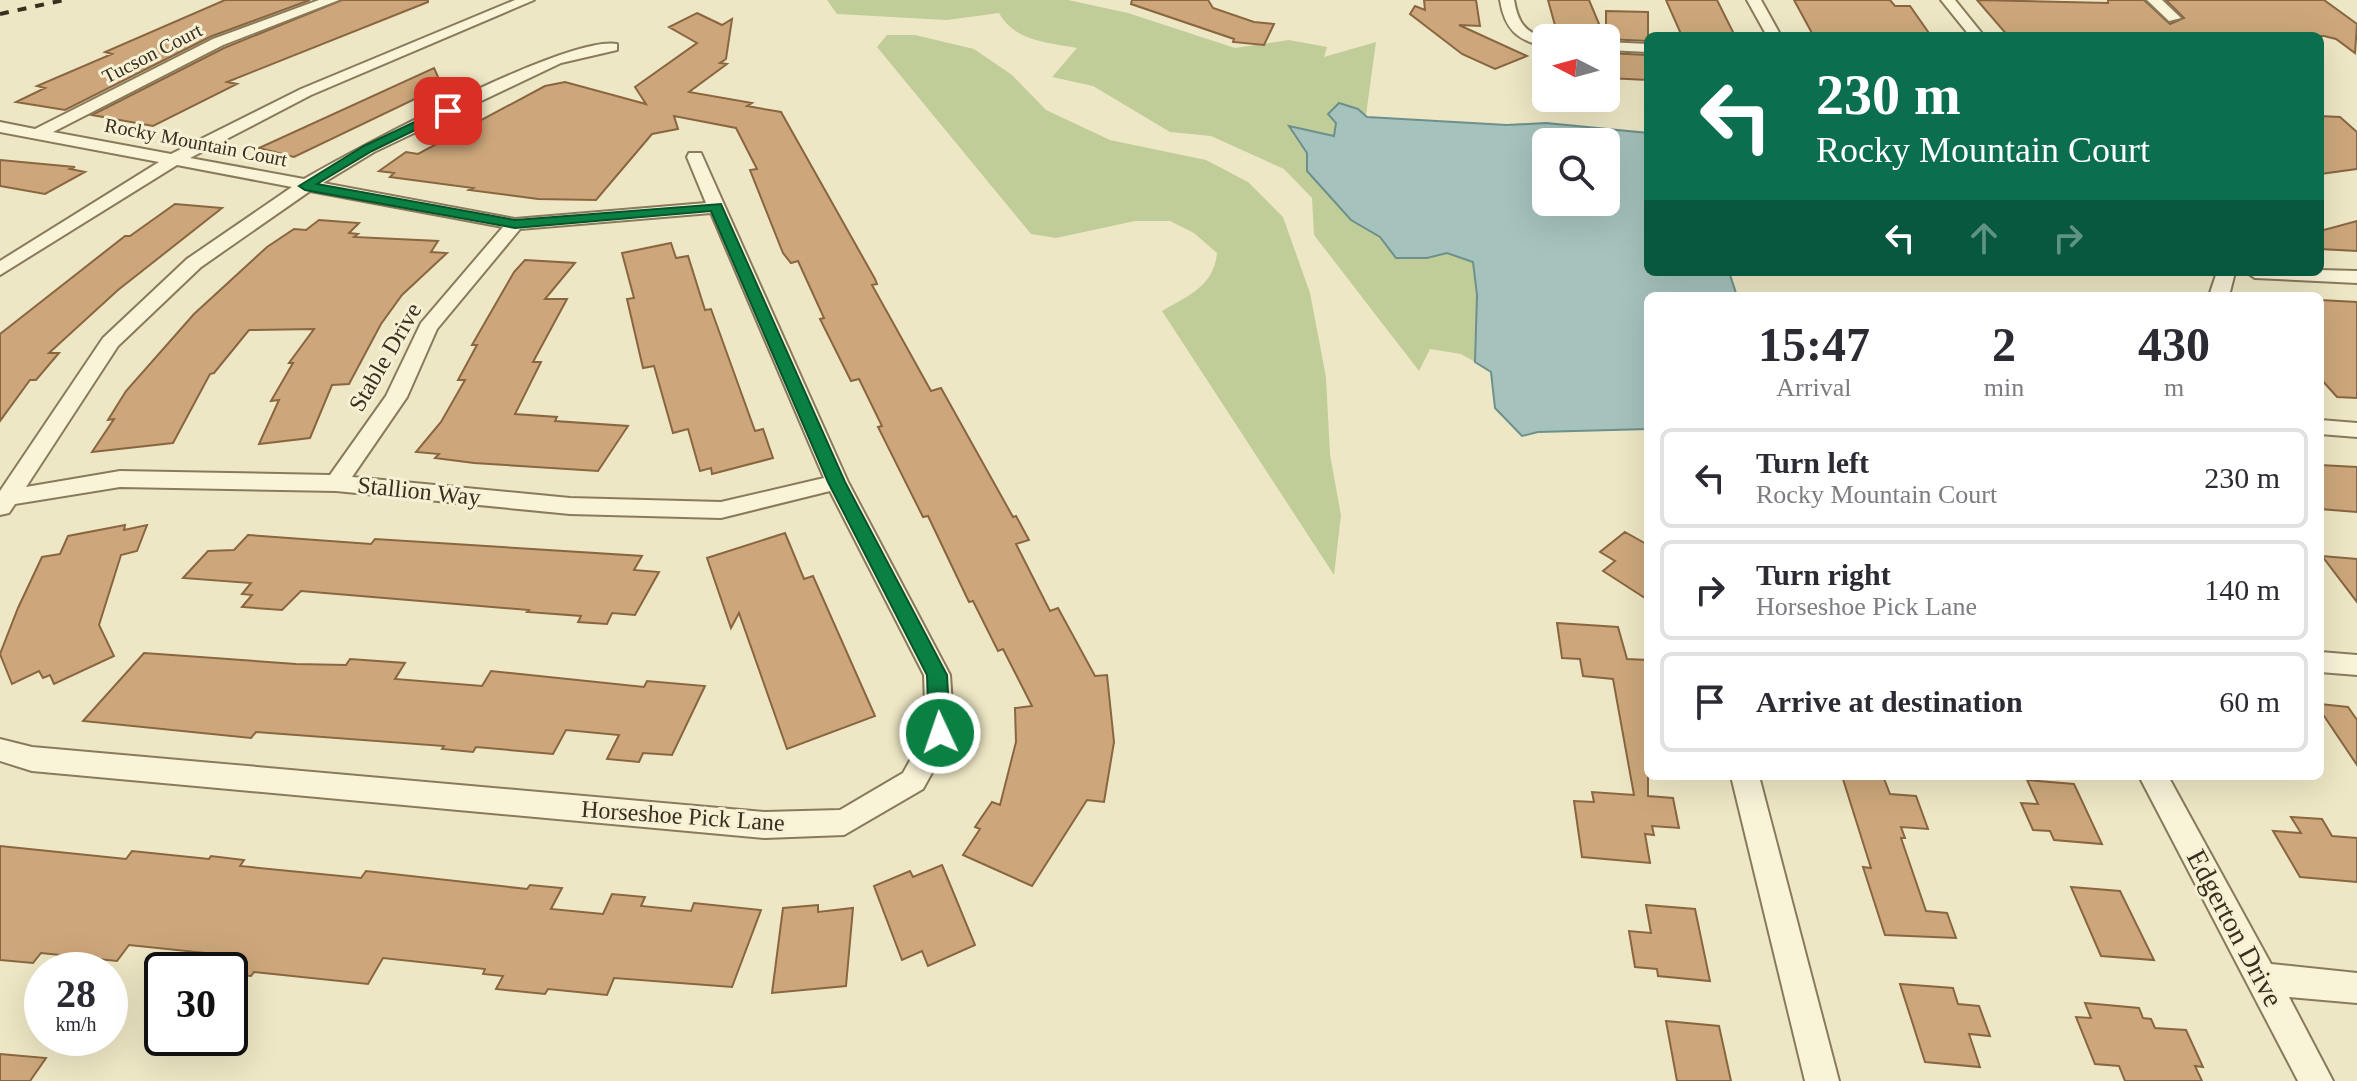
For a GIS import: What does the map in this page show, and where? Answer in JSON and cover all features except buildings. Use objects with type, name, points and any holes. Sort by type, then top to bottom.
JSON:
[{"type":"street","name":"Tucson Court","points":[[39,133],[218,42],[332,0]]},
{"type":"street","points":[[0,269],[175,159],[306,92],[527,0]]},
{"type":"street","points":[[1507,0],[1510,24],[1524,37],[1532,39]]},
{"type":"street","points":[[1754,0],[1772,32]]},
{"type":"street","points":[[1948,0],[1974,32]]},
{"type":"street","points":[[2154,0],[2174,18]]},
{"type":"street","points":[[2,502],[110,342],[194,263],[305,186],[368,149],[556,60],[612,47]]},
{"type":"street","points":[[1620,47],[1644,48]]},
{"type":"street","name":"Rocky Mountain Court","points":[[0,127],[515,224],[716,207]]},
{"type":"street","name":"Horseshoe Pick Lane","points":[[0,750],[32,759],[765,825],[844,822],[913,781],[940,733],[937,675],[837,482],[695,157]]},
{"type":"street","name":"Stable Drive","points":[[336,483],[396,397],[428,327],[515,224]]},
{"type":"street","points":[[2324,275],[2357,277]]},
{"type":"street","points":[[2324,427],[2357,430]]},
{"type":"street","name":"Stallion Way","points":[[2,502],[120,479],[336,483],[570,506],[721,510],[837,482]]},
{"type":"street","points":[[2324,662],[2357,665]]},
{"type":"street","points":[[1746,780],[1822,1081]]},
{"type":"street","name":"Edgerton Drive","points":[[2155,780],[2316,1081]]},
{"type":"street","points":[[2264,979],[2357,988]]},
{"type":"green space","points":[[827,0],[1068,0],[1128,13],[1235,48],[1289,40],[1327,47],[1324,57],[1376,42],[1366,115],[1357,109],[1336,123],[1334,137],[1290,127],[1307,153],[1307,171],[1352,219],[1380,237],[1396,258],[1427,258],[1447,253],[1473,261],[1477,295],[1475,362],[1461,354],[1430,349],[1419,371],[1314,235],[1312,198],[1284,169],[1211,136],[1170,132],[1093,86],[1052,77],[1077,48],[1023,35],[1006,23],[999,13],[947,20],[837,14]]},
{"type":"green space","points":[[887,35],[915,35],[974,49],[1012,75],[1046,110],[1110,140],[1206,160],[1248,182],[1283,217],[1310,293],[1326,377],[1330,455],[1341,515],[1334,575],[1162,311],[1205,282],[1211,274],[1217,253],[1194,233],[1170,221],[1135,221],[1056,238],[1031,234],[877,47]]},
{"type":"water","points":[[1339,103],[1358,109],[1367,117],[1507,125],[1546,123],[1597,128],[1532,128],[1532,216],[1620,216],[1620,130],[1644,133],[1644,276],[1730,276],[1736,292],[1644,292],[1644,429],[1538,432],[1522,436],[1495,408],[1491,372],[1475,362],[1477,295],[1473,262],[1447,253],[1427,258],[1396,258],[1380,237],[1351,220],[1307,171],[1307,153],[1289,126],[1334,136],[1336,123],[1328,114]]},
{"type":"railway","points":[[0,14],[64,0]]},
{"type":"route","points":[[448,111],[368,149],[305,186],[515,224],[716,207],[837,482],[937,675],[940,733]]}]
